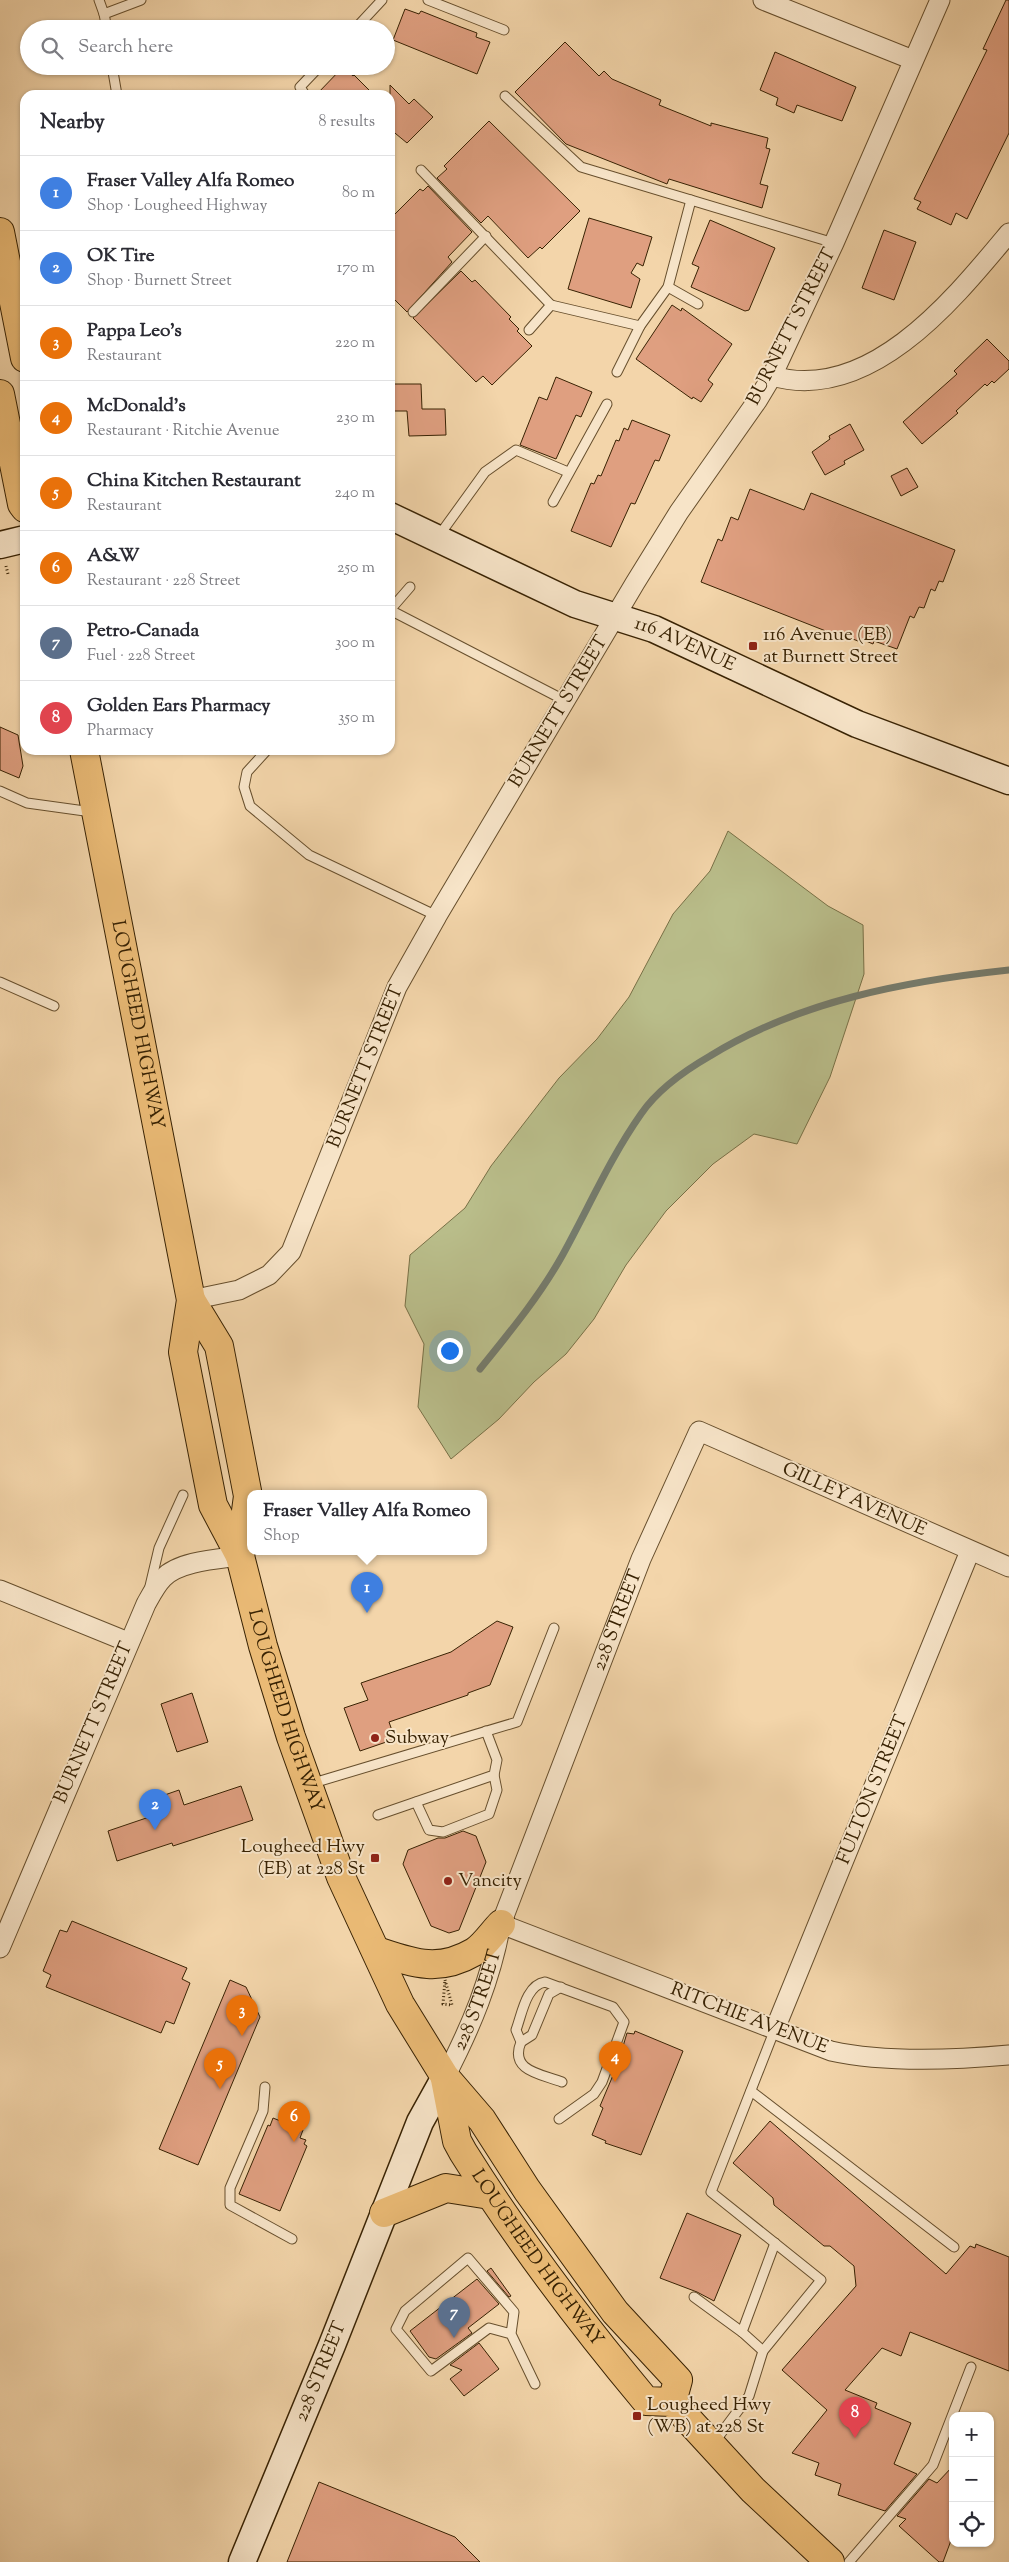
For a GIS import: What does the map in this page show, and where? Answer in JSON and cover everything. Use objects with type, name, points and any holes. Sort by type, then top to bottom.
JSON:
[{"type":"main road","points":[[0,232],[14,282],[20,323]]},
{"type":"main road","points":[[0,394],[20,494]]},
{"type":"main road","name":"LOUGHEED HIGHWAY","points":[[85,755],[191,1300],[183,1352],[201,1453],[213,1505],[240,1556],[263,1646],[288,1728],[341,1877],[400,2004],[444,2077],[482,2120],[543,2214],[615,2312],[678,2380],[672,2402],[646,2402],[565,2301],[490,2195],[457,2141],[444,2077]]},
{"type":"main road","name":"LOUGHEED HIGHWAY","points":[[191,1300],[219,1346],[247,1491]]},
{"type":"main road","name":"LOUGHEED HIGHWAY","points":[[240,1556],[247,1504]]},
{"type":"main road","points":[[377,1951],[417,1964],[443,1965],[475,1951],[501,1924]]},
{"type":"main road","points":[[384,2213],[446,2188],[490,2195]]},
{"type":"main road","points":[[672,2402],[757,2494],[830,2562]]},
{"type":"street","points":[[763,0],[913,60]]},
{"type":"street","name":"BURNETT STREET","points":[[191,1300],[239,1290],[269,1275],[291,1252],[397,987],[437,916],[679,512],[757,402],[772,376],[834,244],[940,0]]},
{"type":"street","points":[[772,376],[799,382],[819,380],[861,369],[892,352],[966,285],[1009,233]]},
{"type":"street","name":"116 AVENUE","points":[[395,518],[575,604],[654,630],[857,724],[1009,781]]},
{"type":"street","points":[[0,546],[20,540]]},
{"type":"street","name":"GILLEY AVENUE","points":[[699,1431],[1009,1568]]},
{"type":"street","name":"228 STREET","points":[[242,2562],[420,2122],[477,2012],[492,1967],[501,1924],[640,1559],[699,1431]]},
{"type":"street","name":"FULTON STREET","points":[[775,2029],[970,1551]]},
{"type":"street","name":"BURNETT STREET","points":[[0,1948],[128,1642],[146,1604],[163,1578],[170,1572],[204,1560],[240,1556]]},
{"type":"street","points":[[0,1590],[128,1642]]},
{"type":"street","name":"RITCHIE AVENUE","points":[[501,1924],[831,2051],[858,2057],[976,2058],[1009,2056]]},
{"type":"lane","points":[[99,0],[105,20]]},
{"type":"lane","points":[[104,14],[141,0]]},
{"type":"lane","points":[[363,20],[382,0]]},
{"type":"lane","points":[[428,0],[504,30]]},
{"type":"lane","points":[[114,75],[116,90]]},
{"type":"lane","points":[[302,90],[300,87],[311,75]]},
{"type":"lane","points":[[505,96],[581,167],[834,244]]},
{"type":"lane","points":[[421,170],[551,305],[640,326]]},
{"type":"lane","points":[[617,372],[640,326],[668,287],[690,200]]},
{"type":"lane","points":[[413,312],[486,236]]},
{"type":"lane","points":[[668,287],[698,304]]},
{"type":"lane","points":[[529,330],[551,305]]},
{"type":"lane","points":[[553,502],[607,404]]},
{"type":"lane","points":[[437,538],[485,472],[516,450],[568,472]]},
{"type":"lane","points":[[395,604],[410,587]]},
{"type":"lane","points":[[395,613],[566,701]]},
{"type":"lane","points":[[263,755],[248,772],[244,787],[250,806],[309,855],[437,916]]},
{"type":"lane","points":[[0,791],[27,803],[62,810],[96,812]]},
{"type":"lane","points":[[0,982],[54,1006]]},
{"type":"lane","points":[[146,1604],[159,1548],[183,1495]]},
{"type":"lane","points":[[309,1785],[517,1722],[554,1628]]},
{"type":"lane","points":[[416,1802],[429,1830],[443,1832],[489,1814],[497,1790],[494,1775],[497,1760],[486,1731]]},
{"type":"lane","points":[[378,1815],[494,1775]]},
{"type":"lane","points":[[521,2042],[516,2030],[530,1992],[535,1986],[546,1982],[613,2007],[620,2013],[624,2022],[602,2082],[594,2094],[559,2119]]},
{"type":"lane","points":[[561,1987],[549,1994],[532,2035],[521,2042],[517,2052],[522,2065],[562,2082]]},
{"type":"lane","points":[[712,2446],[750,2396],[764,2351],[821,2280],[711,2192],[775,2029]]},
{"type":"lane","points":[[266,2088],[263,2111],[230,2188],[228,2198],[230,2205],[236,2210],[292,2239]]},
{"type":"lane","points":[[751,2091],[954,2247]]},
{"type":"lane","points":[[742,2332],[775,2243]]},
{"type":"lane","points":[[511,2334],[489,2328],[431,2371],[396,2329],[404,2311],[468,2258],[514,2312],[511,2334],[535,2384]]},
{"type":"lane","points":[[694,2297],[742,2332],[764,2351]]},
{"type":"lane","points":[[850,2562],[933,2465],[971,2366]]},
{"type":"path","points":[[445,1980],[447,1988],[452,2005],[443,2004],[445,1980]]},
{"type":"green space","points":[[728,831],[828,906],[863,925],[864,974],[830,1077],[797,1144],[754,1134],[713,1164],[666,1211],[626,1265],[594,1319],[566,1354],[534,1382],[499,1419],[451,1459],[418,1407],[424,1344],[405,1306],[410,1255],[465,1208],[491,1166],[559,1078],[597,1039],[629,997],[673,914],[710,871]]},
{"type":"building","points":[[1006,0],[1009,0],[1009,133],[967,219],[956,213],[951,225],[917,209],[921,202],[914,199],[987,50],[983,49]]},
{"type":"building","points":[[405,9],[419,14],[421,11],[477,33],[476,37],[490,42],[477,74],[395,41],[395,35]]},
{"type":"building","points":[[565,42],[599,76],[604,71],[612,79],[661,100],[659,105],[711,126],[711,123],[768,138],[766,148],[770,149],[760,184],[768,186],[762,208],[669,179],[667,184],[566,144],[515,92]]},
{"type":"building","points":[[775,52],[856,87],[842,121],[797,105],[794,113],[776,105],[778,98],[760,90]]},
{"type":"building","points":[[335,75],[354,75],[369,90],[321,90]]},
{"type":"building","points":[[395,90],[409,104],[414,99],[433,117],[407,143],[395,133]]},
{"type":"building","points":[[489,121],[580,211],[542,249],[540,247],[528,258],[488,216],[481,223],[437,178],[447,169],[444,166]]},
{"type":"building","points":[[428,186],[472,232],[448,257],[452,262],[407,312],[395,300],[395,214],[420,189],[423,191]]},
{"type":"building","points":[[589,218],[652,237],[643,266],[637,263],[631,273],[640,279],[631,308],[568,289]]},
{"type":"building","points":[[710,220],[775,248],[749,310],[745,311],[691,287],[699,267],[692,264]]},
{"type":"building","points":[[884,230],[916,242],[894,300],[862,288]]},
{"type":"building","points":[[461,271],[472,282],[475,280],[511,317],[509,319],[519,329],[517,331],[532,346],[492,385],[483,376],[476,382],[413,318]]},
{"type":"building","points":[[672,305],[681,311],[682,308],[732,344],[708,380],[713,384],[701,402],[693,397],[692,399],[636,359]]},
{"type":"building","points":[[987,339],[1009,361],[1009,369],[994,383],[992,381],[987,386],[985,384],[956,411],[958,413],[922,444],[903,422],[957,374],[954,371]]},
{"type":"building","points":[[556,377],[592,392],[581,417],[576,415],[556,459],[520,445],[539,397],[547,400]]},
{"type":"building","points":[[395,384],[421,384],[422,409],[445,409],[446,435],[409,436],[407,411],[395,411]]},
{"type":"building","points":[[632,420],[670,435],[659,461],[655,460],[635,504],[631,503],[611,547],[571,531],[591,483],[594,484],[598,475],[601,476],[616,440],[619,441],[624,428],[628,430]]},
{"type":"building","points":[[850,424],[864,450],[844,461],[845,464],[825,475],[812,452],[830,439],[829,436]]},
{"type":"building","points":[[907,468],[918,487],[901,496],[891,476]]},
{"type":"building","points":[[750,489],[804,510],[811,493],[955,550],[943,582],[939,581],[935,591],[931,589],[924,608],[919,607],[914,618],[910,616],[897,649],[874,641],[873,644],[859,638],[858,641],[837,633],[836,635],[701,582],[718,539],[722,541],[731,517],[738,520]]},
{"type":"building","points":[[0,727],[18,735],[23,766],[19,778],[0,770]]},
{"type":"building","points":[[497,1621],[513,1627],[490,1685],[468,1693],[468,1695],[389,1722],[395,1739],[360,1751],[344,1708],[368,1700],[361,1683],[451,1652]]},
{"type":"building","points":[[192,1693],[208,1742],[177,1752],[161,1704]]},
{"type":"building","points":[[241,1786],[253,1820],[173,1846],[172,1843],[117,1861],[108,1831],[161,1813],[156,1798],[179,1790],[184,1805]]},
{"type":"building","points":[[463,1831],[476,1836],[486,1862],[459,1930],[449,1933],[431,1926],[403,1864],[408,1850],[438,1838],[445,1838]]},
{"type":"building","points":[[72,1921],[187,1968],[182,1979],[190,1983],[174,2024],[166,2021],[161,2033],[46,1987],[51,1975],[43,1971],[60,1930],[67,1932]]},
{"type":"building","points":[[230,1980],[246,1987],[260,2017],[198,2165],[159,2149]]},
{"type":"building","points":[[635,2031],[683,2051],[641,2155],[605,2143],[606,2141],[592,2135],[603,2108],[600,2106],[615,2073],[627,2033],[634,2034]]},
{"type":"building","points":[[273,2118],[303,2130],[300,2138],[306,2140],[304,2144],[307,2146],[280,2211],[239,2194],[268,2125],[270,2126]]},
{"type":"building","points":[[770,2121],[946,2274],[970,2246],[975,2248],[976,2244],[1009,2257],[1009,2371],[910,2332],[901,2356],[882,2348],[845,2390],[877,2403],[875,2408],[911,2423],[894,2464],[917,2474],[885,2511],[838,2495],[841,2484],[815,2475],[819,2463],[792,2453],[827,2410],[782,2370],[856,2286],[854,2266],[830,2246],[824,2246],[774,2205],[773,2198],[733,2163]]},
{"type":"building","points":[[687,2213],[741,2235],[714,2301],[697,2292],[660,2278]]},
{"type":"building","points":[[491,2268],[511,2296],[509,2297],[487,2271]]},
{"type":"building","points":[[477,2279],[499,2304],[468,2328],[472,2333],[436,2359],[429,2357],[410,2331]]},
{"type":"building","points":[[479,2343],[499,2369],[464,2396],[450,2379],[462,2370],[450,2365]]},
{"type":"building","points":[[949,2470],[949,2546],[943,2562],[939,2562],[899,2526],[906,2519],[897,2516],[929,2479],[937,2483]]},
{"type":"building","points":[[319,2482],[455,2537],[480,2562],[287,2562]]},
{"type":"waterway","points":[[480,1369],[544,1286],[572,1238],[609,1166],[641,1114],[655,1096],[681,1074],[744,1037],[780,1021],[854,996],[931,980],[1009,970]]},
{"type":"place","name":"116 Avenue (EB) at Burnett Street","points":[[753,646]]},
{"type":"place","name":"Fraser Valley Alfa Romeo","points":[[367,1613]]},
{"type":"place","name":"Subway","points":[[375,1738]]},
{"type":"place","name":"OK Tire","points":[[155,1830]]},
{"type":"place","name":"Lougheed Hwy (EB) at 228 St","points":[[375,1858]]},
{"type":"place","name":"Vancity","points":[[448,1881]]},
{"type":"place","name":"Pappa Leo's","points":[[242,2036]]},
{"type":"place","name":"McDonald's","points":[[615,2082]]},
{"type":"place","name":"China Kitchen Restaurant","points":[[220,2089]]},
{"type":"place","name":"A&W","points":[[294,2142]]},
{"type":"place","name":"Petro-Canada","points":[[454,2338]]},
{"type":"place","name":"Lougheed Hwy (WB) at 228 St","points":[[637,2416]]},
{"type":"place","name":"Golden Ears Pharmacy","points":[[855,2438]]}]
